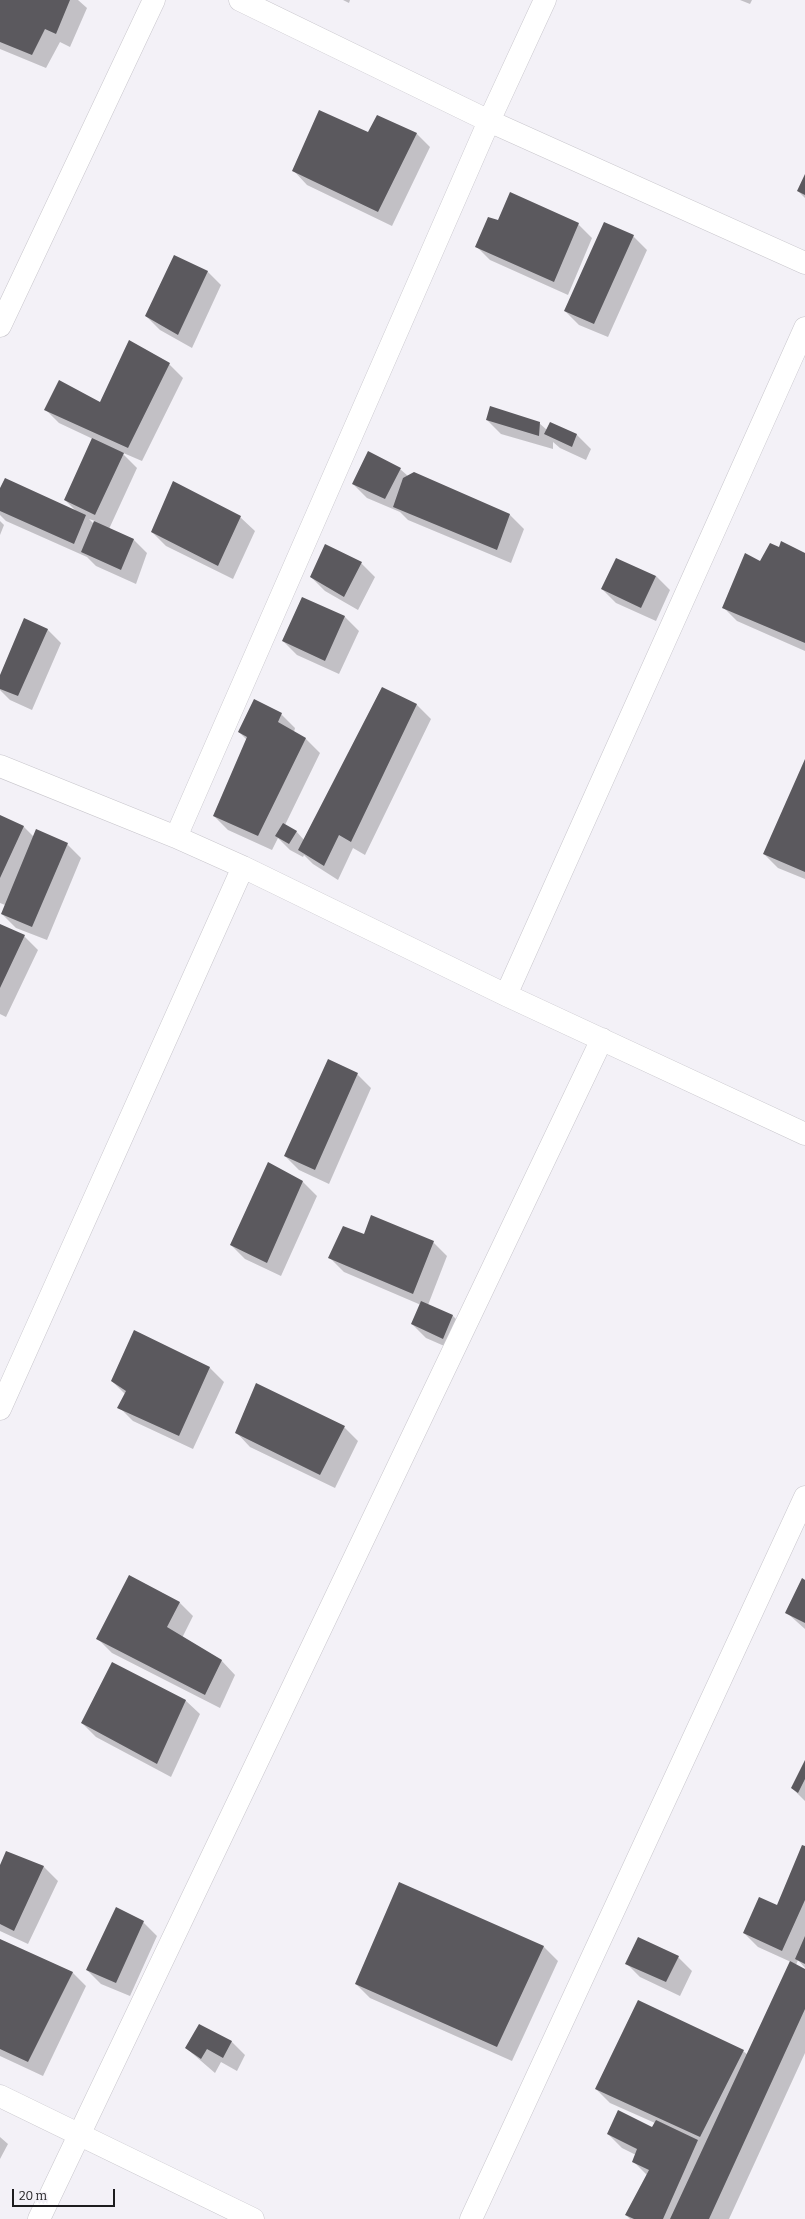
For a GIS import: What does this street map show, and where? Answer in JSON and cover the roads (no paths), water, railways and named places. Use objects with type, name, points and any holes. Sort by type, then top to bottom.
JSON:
[{"type":"street","points":[[0,326],[154,0]]},
{"type":"street","points":[[240,0],[489,121],[805,263]]},
{"type":"street","points":[[176,837],[489,121],[545,0]]},
{"type":"street","points":[[506,995],[805,328]]},
{"type":"street","points":[[0,766],[176,837],[243,867],[506,995],[805,1134]]},
{"type":"street","points":[[0,1409],[243,867]]},
{"type":"street","points":[[39,2219],[602,1039]]},
{"type":"street","points":[[471,2219],[805,1497]]},
{"type":"street","points":[[0,2096],[253,2219]]}]
